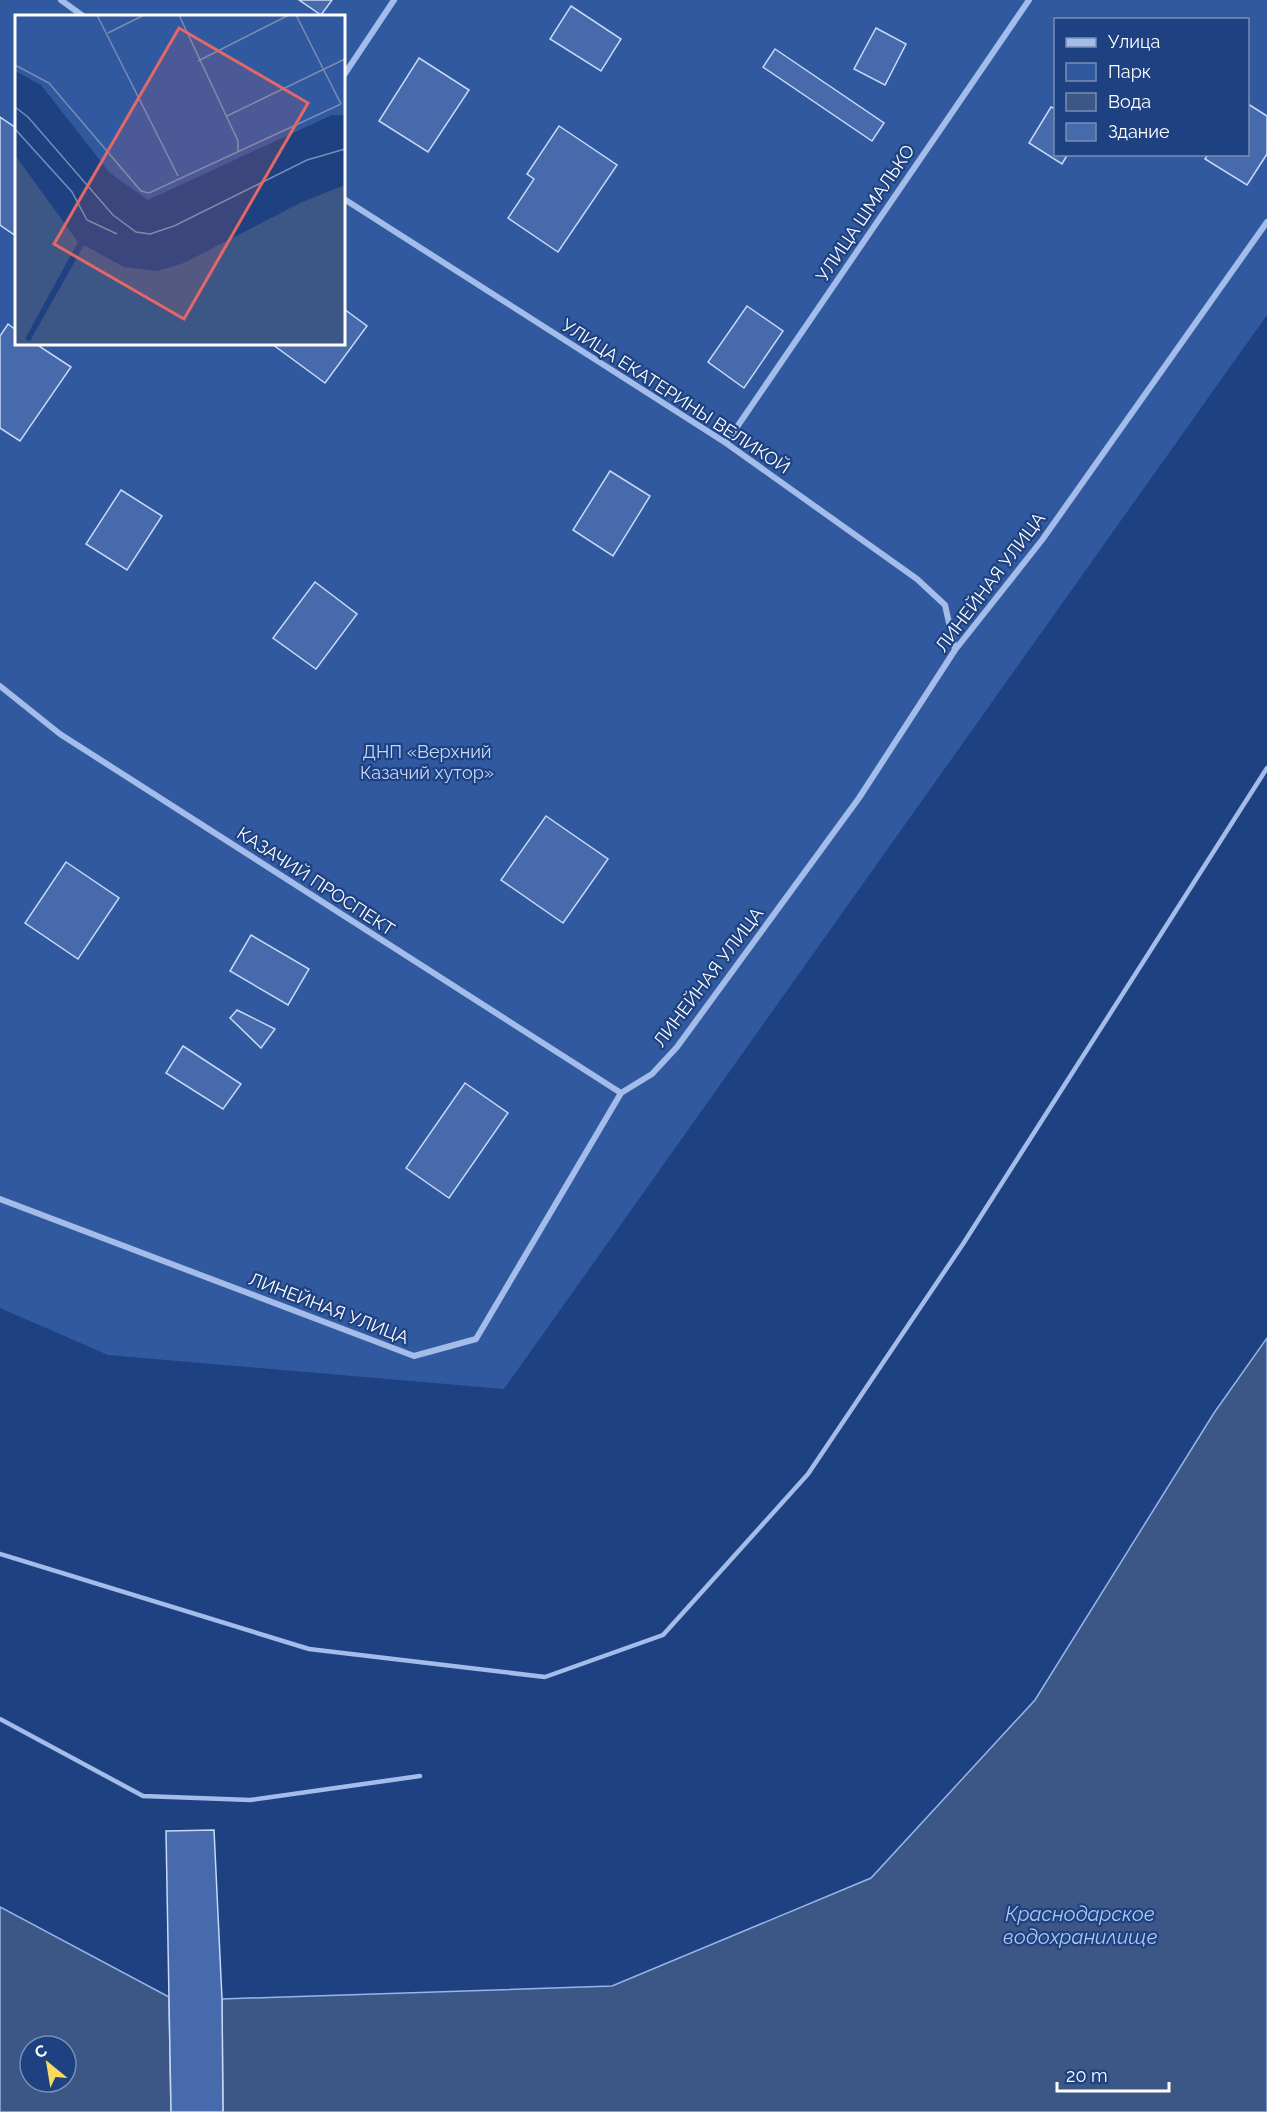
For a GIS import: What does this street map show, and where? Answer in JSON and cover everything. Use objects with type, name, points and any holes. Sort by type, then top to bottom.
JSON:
[{"type":"street","points":[[61,0],[82,15]]},
{"type":"street","points":[[345,74],[394,0]]},
{"type":"street","name":"УЛИЦА ШМАЛЬКО","points":[[726,443],[1029,0]]},
{"type":"street","name":"УЛИЦА ЕКАТЕРИНЫ ВЕЛИКОЙ","points":[[345,200],[726,443],[916,579],[945,605],[955,650]]},
{"type":"street","name":"ЛИНЕЙНАЯ УЛИЦА","points":[[0,1199],[414,1356],[476,1339],[621,1093],[652,1074],[677,1047],[858,798],[955,650],[1042,540],[1267,222]]},
{"type":"street","name":"КАЗАЧИЙ ПРОСПЕКТ","points":[[0,686],[60,734],[621,1093]]},
{"type":"lane","points":[[0,1554],[309,1649],[439,1665],[545,1677],[663,1635],[808,1474],[963,1244],[1267,768]]},
{"type":"lane","points":[[0,1719],[143,1796],[250,1800],[420,1776]]},
{"type":"green space","name":"ДНП «Верхний Казачий хутор»","points":[[0,0],[1267,0],[1267,315],[504,1389],[108,1355],[0,1308]]},
{"type":"water","name":"Краснодарское водохранилище","points":[[1267,1338],[1267,2112],[223,2112],[222,1999],[612,1986],[871,1878],[1035,1700],[1214,1413]]},
{"type":"water","points":[[0,1907],[169,1997],[171,2112],[0,2112]]},
{"type":"building","points":[[299,0],[332,0],[321,15]]},
{"type":"building","points":[[571,6],[621,39],[601,71],[550,39]]},
{"type":"building","points":[[876,28],[906,44],[885,85],[854,69]]},
{"type":"building","points":[[775,49],[884,123],[872,141],[763,67]]},
{"type":"building","points":[[419,58],[469,90],[428,152],[379,121]]},
{"type":"building","points":[[1249,105],[1267,116],[1267,154],[1247,185],[1205,159],[1207,156],[1249,156]]},
{"type":"building","points":[[1051,107],[1054,108],[1054,156],[1067,156],[1062,164],[1029,143]]},
{"type":"building","points":[[0,117],[15,127],[15,235],[0,225]]},
{"type":"building","points":[[559,126],[617,165],[558,252],[508,218],[534,179],[527,174]]},
{"type":"building","points":[[747,306],[783,331],[744,388],[708,362]]},
{"type":"building","points":[[345,310],[367,326],[325,383],[273,345],[345,345]]},
{"type":"building","points":[[8,324],[15,329],[15,345],[38,345],[71,367],[20,441],[0,428],[0,336]]},
{"type":"building","points":[[610,471],[650,496],[613,556],[573,530]]},
{"type":"building","points":[[121,490],[162,516],[127,570],[86,544]]},
{"type":"building","points":[[315,582],[357,614],[316,669],[273,638]]},
{"type":"building","points":[[546,816],[608,859],[563,923],[501,880]]},
{"type":"building","points":[[66,862],[119,898],[78,959],[25,923]]},
{"type":"building","points":[[251,935],[309,969],[288,1005],[230,971]]},
{"type":"building","points":[[237,1010],[275,1029],[261,1048],[230,1018]]},
{"type":"building","points":[[183,1046],[241,1084],[223,1109],[166,1073]]},
{"type":"building","points":[[465,1083],[508,1113],[449,1198],[406,1168]]},
{"type":"building","points":[[214,1830],[222,1999],[223,2112],[171,2112],[166,1831]]}]
